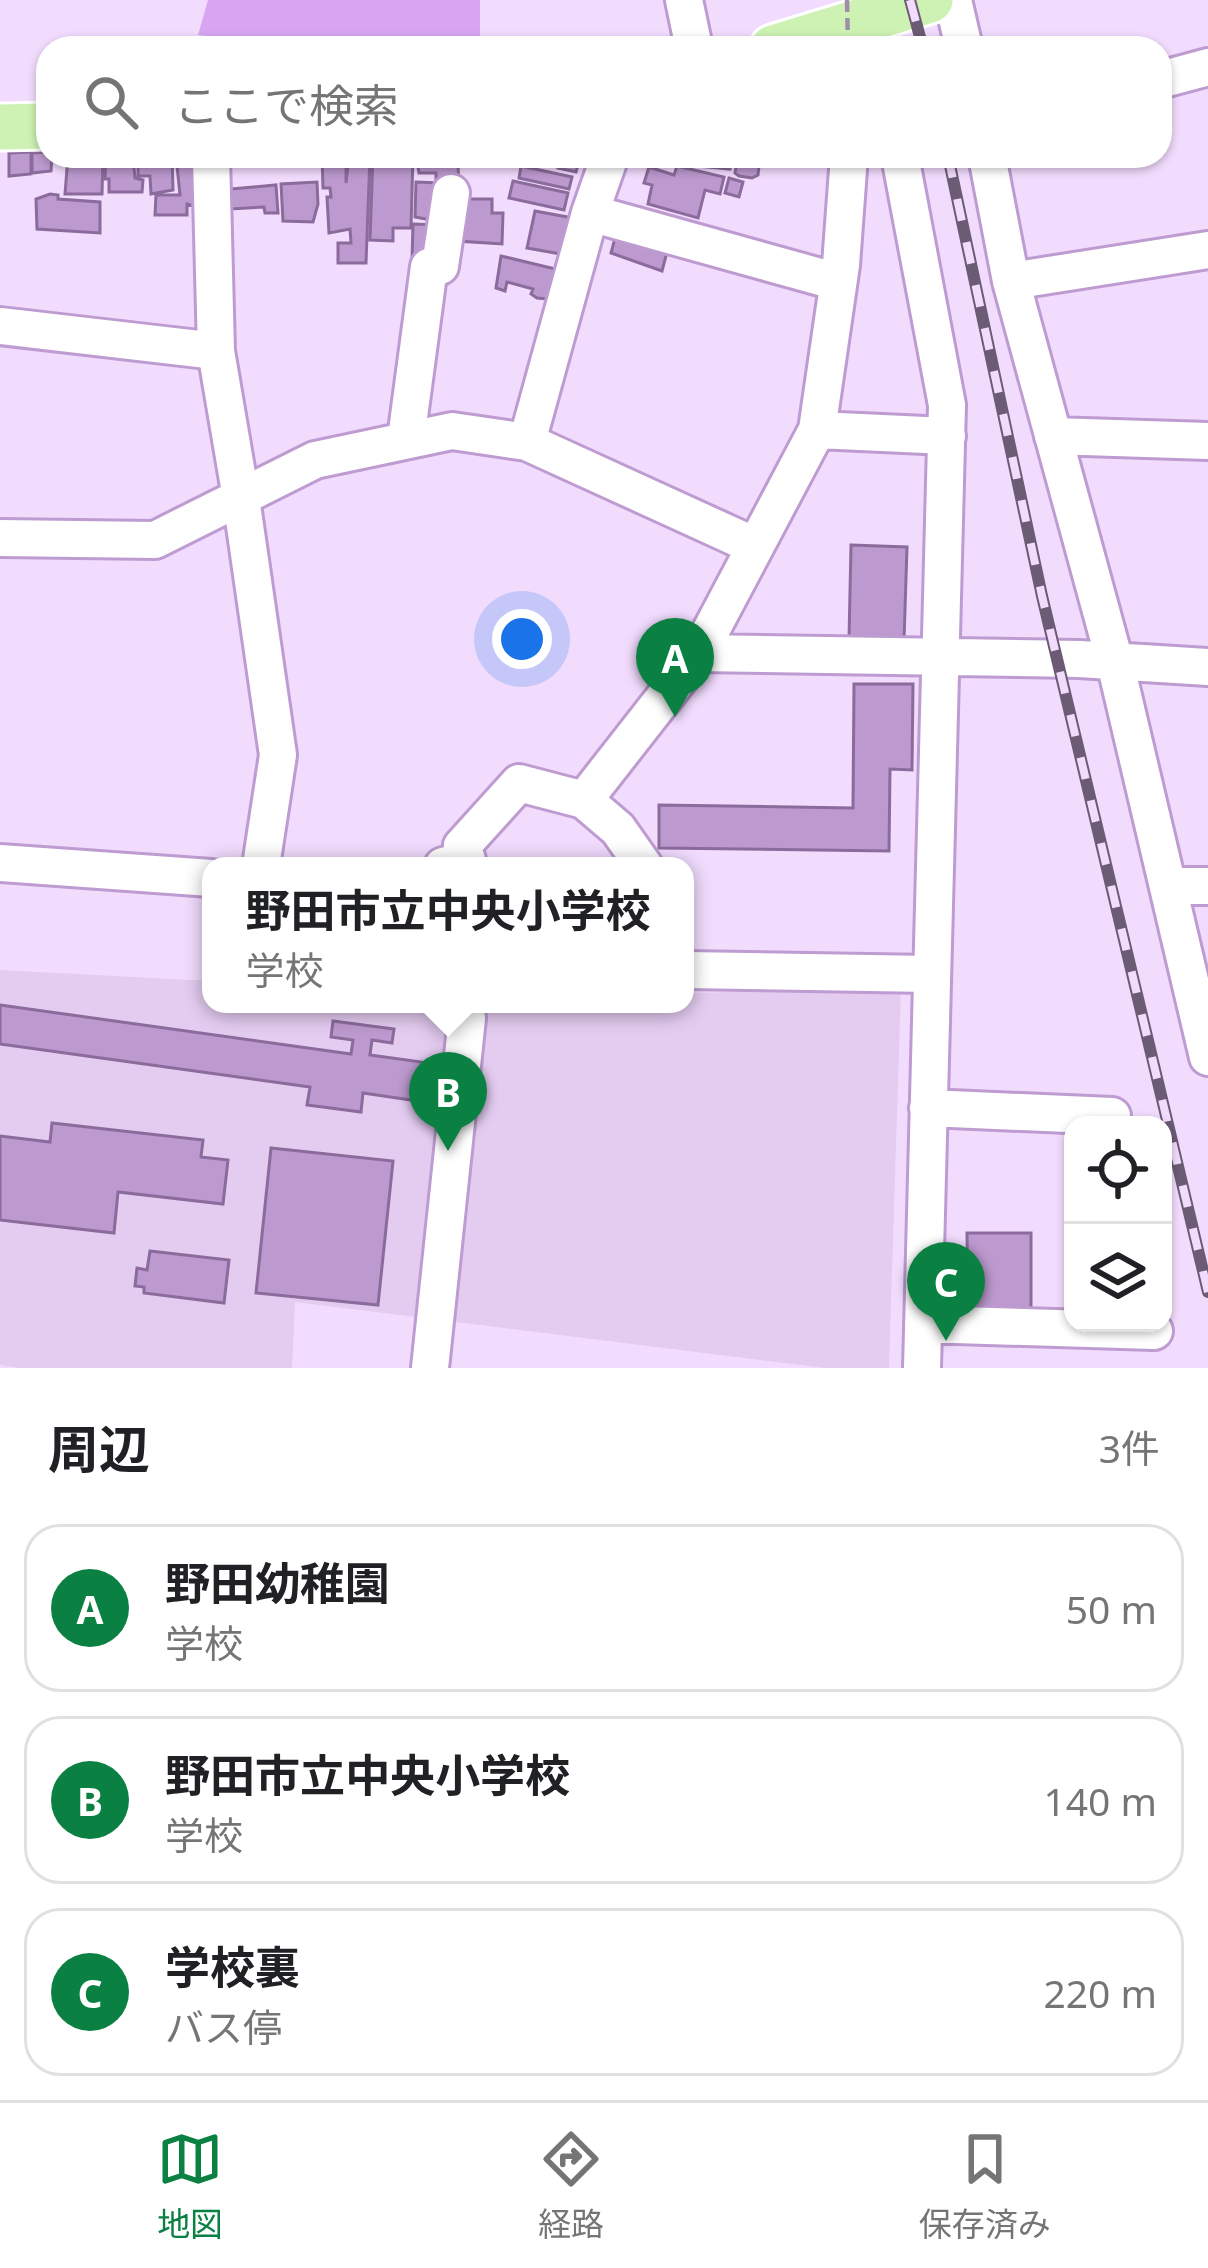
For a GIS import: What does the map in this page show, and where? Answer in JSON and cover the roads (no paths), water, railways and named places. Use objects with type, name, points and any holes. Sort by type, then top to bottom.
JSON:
[{"type":"main road","points":[[814,36],[930,0]]},
{"type":"main road","points":[[0,127],[36,126]]},
{"type":"street","points":[[684,0],[692,36]]},
{"type":"street","points":[[953,0],[961,36]]},
{"type":"street","points":[[1172,77],[1208,67]]},
{"type":"street","points":[[212,168],[216,351],[278,755],[262,857]]},
{"type":"street","points":[[527,442],[606,168]]},
{"type":"street","points":[[584,800],[698,653],[817,430],[848,168]]},
{"type":"street","points":[[902,168],[947,405],[922,1368]]},
{"type":"street","points":[[989,168],[1011,281],[1115,662],[1208,1057]]},
{"type":"street","points":[[406,439],[420,266],[440,266],[451,193]]},
{"type":"street","points":[[590,213],[838,282]]},
{"type":"street","points":[[1011,281],[1208,250]]},
{"type":"street","points":[[0,326],[216,351]]},
{"type":"street","points":[[817,430],[947,436]]},
{"type":"street","points":[[0,538],[155,540],[315,460],[452,431],[527,442],[755,546]]},
{"type":"street","points":[[1053,436],[1208,441]]},
{"type":"street","points":[[698,653],[1079,658],[1208,667]]},
{"type":"street","points":[[466,857],[462,846],[519,783],[584,800],[618,829],[638,857]]},
{"type":"street","points":[[0,863],[202,877]]},
{"type":"street","points":[[1169,886],[1208,886]]},
{"type":"street","points":[[694,970],[932,974]]},
{"type":"street","points":[[430,1368],[467,1018],[462,1013]]},
{"type":"street","points":[[928,1108],[1112,1116]]},
{"type":"street","points":[[923,1324],[1064,1328]]},
{"type":"railway","points":[[910,0],[920,36]]},
{"type":"railway","points":[[951,168],[1042,596],[1208,1292]]},
{"type":"place","name":"野田幼稚園","points":[[675,717]]},
{"type":"place","name":"野田市立中央小学校","points":[[448,1151]]},
{"type":"place","name":"学校裏","points":[[946,1341]]}]
